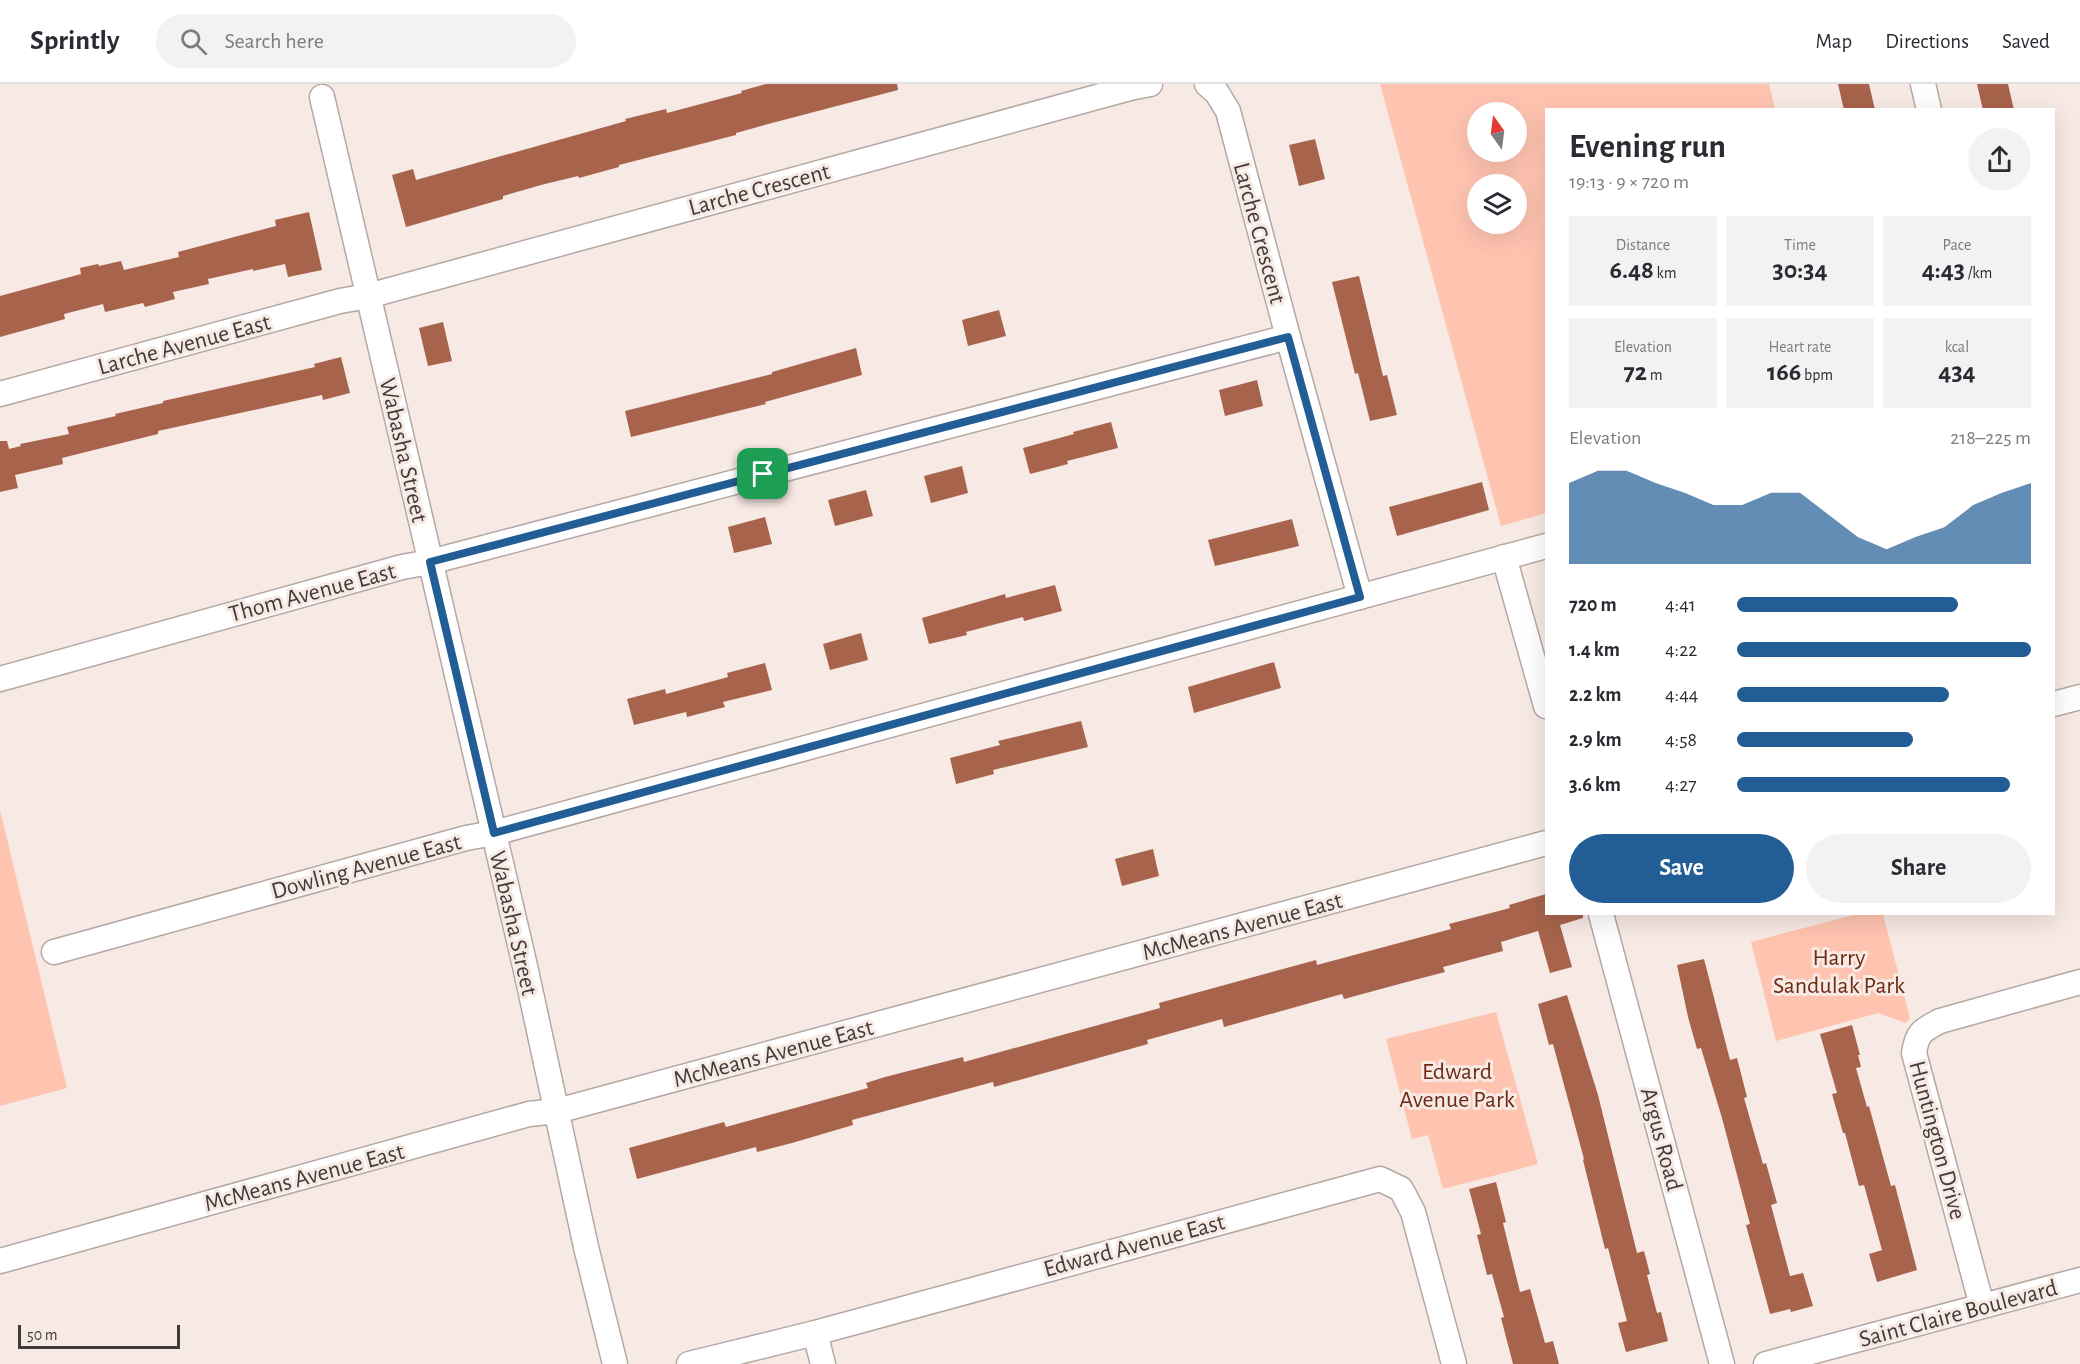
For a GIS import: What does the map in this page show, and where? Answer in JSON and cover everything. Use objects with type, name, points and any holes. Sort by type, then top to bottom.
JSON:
[{"type":"street","name":"Larche Crescent","points":[[368,297],[1150,84]]},
{"type":"street","name":"Larche Crescent","points":[[1207,84],[1217,93],[1228,111],[1360,597]]},
{"type":"street","points":[[1923,84],[1929,108]]},
{"type":"street","name":"Wabasha Street","points":[[322,97],[494,833],[586,1247],[615,1364]]},
{"type":"street","name":"Larche Avenue East","points":[[0,394],[329,304],[368,297]]},
{"type":"street","name":"Thom Avenue East","points":[[0,679],[402,567],[430,562],[1288,337]]},
{"type":"street","name":"Dowling Avenue East","points":[[54,952],[466,838],[494,833],[1545,546]]},
{"type":"street","points":[[1504,557],[1545,702]]},
{"type":"street","points":[[2055,704],[2080,697]]},
{"type":"street","name":"McMeans Avenue East","points":[[0,1261],[529,1114],[557,1111],[1545,843]]},
{"type":"street","name":"Argus Road","points":[[1601,915],[1722,1364]]},
{"type":"street","name":"Huntington Drive","points":[[1982,1306],[1914,1053],[1916,1040],[1922,1031],[1940,1021],[2080,982]]},
{"type":"street","name":"Edward Avenue East","points":[[689,1364],[815,1333],[1380,1179],[1401,1189],[1413,1212],[1454,1364]]},
{"type":"street","name":"Saint Claire Boulevard","points":[[1766,1364],[2080,1280]]},
{"type":"street","points":[[815,1333],[823,1364]]},
{"type":"green space","points":[[1380,84],[1769,84],[1775,108],[1545,108],[1545,513],[1501,526]]},
{"type":"green space","points":[[0,810],[67,1088],[0,1106]]},
{"type":"green space","name":"Harry Sandulak Park","points":[[1853,915],[1883,915],[1910,1018],[1906,1023],[1878,1013],[1776,1041],[1751,942]]},
{"type":"green space","name":"Edward Avenue Park","points":[[1496,1012],[1538,1164],[1443,1189],[1428,1135],[1412,1139],[1386,1039]]},
{"type":"building","points":[[766,84],[897,84],[898,90],[619,165],[619,167],[579,178],[578,176],[541,185],[503,196],[503,199],[406,227],[392,175],[413,169],[416,180],[626,121],[625,119],[666,109],[667,113],[742,93],[741,91]]},
{"type":"building","points":[[1838,84],[1869,84],[1875,108],[1844,108]]},
{"type":"building","points":[[1977,84],[2008,84],[2014,108],[1983,108]]},
{"type":"building","points":[[1315,139],[1325,179],[1299,186],[1289,145]]},
{"type":"building","points":[[309,212],[322,270],[288,277],[285,264],[253,271],[253,269],[208,279],[209,284],[173,292],[175,299],[145,307],[143,303],[105,312],[103,304],[64,314],[65,319],[0,337],[0,296],[81,274],[80,268],[98,264],[99,266],[121,261],[124,270],[179,257],[178,252],[276,226],[275,220]]},
{"type":"building","points":[[1359,276],[1383,376],[1387,375],[1397,415],[1370,421],[1358,373],[1355,374],[1332,282]]},
{"type":"building","points":[[999,310],[1006,336],[968,346],[962,320]]},
{"type":"building","points":[[443,322],[452,361],[428,366],[419,328]]},
{"type":"building","points":[[856,348],[862,375],[765,402],[766,404],[631,437],[625,411],[772,374],[772,372]]},
{"type":"building","points":[[341,357],[350,393],[323,400],[322,395],[158,431],[158,434],[62,458],[63,464],[15,475],[18,488],[0,492],[0,441],[7,441],[9,449],[21,446],[20,444],[69,434],[67,427],[116,416],[115,414],[163,403],[163,401],[315,367],[314,364]]},
{"type":"building","points":[[1257,380],[1263,406],[1225,416],[1219,390]]},
{"type":"building","points":[[1111,422],[1118,448],[1067,461],[1068,464],[1030,474],[1023,448]]},
{"type":"building","points":[[962,466],[968,493],[931,503],[924,476]]},
{"type":"building","points":[[1482,482],[1489,510],[1397,536],[1389,507]]},
{"type":"building","points":[[866,490],[873,516],[835,526],[828,500]]},
{"type":"building","points":[[765,517],[772,544],[734,553],[728,527]]},
{"type":"building","points":[[1292,519],[1299,546],[1215,566],[1208,540]]},
{"type":"building","points":[[1055,585],[1062,611],[1024,621],[1023,617],[966,632],[967,635],[929,644],[922,618],[1005,594],[1006,598]]},
{"type":"building","points":[[861,633],[868,660],[830,670],[823,644]]},
{"type":"building","points":[[1274,662],[1281,688],[1194,713],[1188,687]]},
{"type":"building","points":[[765,663],[772,690],[723,702],[725,707],[687,717],[686,712],[634,725],[627,699],[665,689],[666,694],[728,677],[727,673]]},
{"type":"building","points":[[1081,721],[1088,747],[993,770],[994,774],[956,784],[950,758],[1000,745],[998,741]]},
{"type":"building","points":[[1153,849],[1159,876],[1122,886],[1115,859]]},
{"type":"building","points":[[1545,894],[1545,915],[1583,915],[1583,918],[1560,925],[1572,967],[1550,973],[1538,931],[1501,942],[1503,951],[1443,967],[1445,972],[1344,999],[1342,994],[1224,1027],[1222,1019],[1147,1040],[1148,1044],[994,1087],[993,1082],[852,1120],[853,1125],[792,1143],[757,1152],[756,1147],[637,1179],[629,1148],[724,1122],[726,1127],[868,1088],[866,1083],[885,1077],[963,1057],[964,1062],[1160,1008],[1159,1003],[1316,960],[1317,965],[1451,929],[1449,924],[1510,908],[1509,905]]},
{"type":"building","points":[[1704,959],[1730,1060],[1737,1058],[1747,1097],[1744,1098],[1777,1203],[1771,1205],[1790,1276],[1803,1273],[1813,1306],[1791,1312],[1790,1309],[1770,1314],[1746,1225],[1750,1224],[1722,1118],[1701,1048],[1697,1049],[1677,965]]},
{"type":"building","points":[[1567,995],[1598,1095],[1637,1253],[1644,1251],[1650,1274],[1647,1275],[1657,1313],[1661,1312],[1668,1341],[1626,1352],[1618,1323],[1627,1321],[1608,1248],[1605,1249],[1553,1044],[1549,1045],[1538,1004]]},
{"type":"building","points":[[1852,1025],[1860,1055],[1858,1055],[1861,1067],[1856,1068],[1891,1186],[1895,1185],[1917,1270],[1877,1282],[1869,1254],[1882,1250],[1864,1185],[1859,1186],[1845,1133],[1843,1133],[1832,1094],[1837,1093],[1820,1034]]},
{"type":"building","points":[[1496,1182],[1506,1222],[1503,1223],[1520,1292],[1530,1289],[1545,1343],[1553,1341],[1559,1364],[1513,1364],[1501,1318],[1504,1317],[1492,1274],[1487,1275],[1477,1235],[1481,1234],[1469,1189]]},
{"type":"route","points":[[1288,337],[1360,597],[494,833],[430,562],[763,474],[1288,337]]}]
